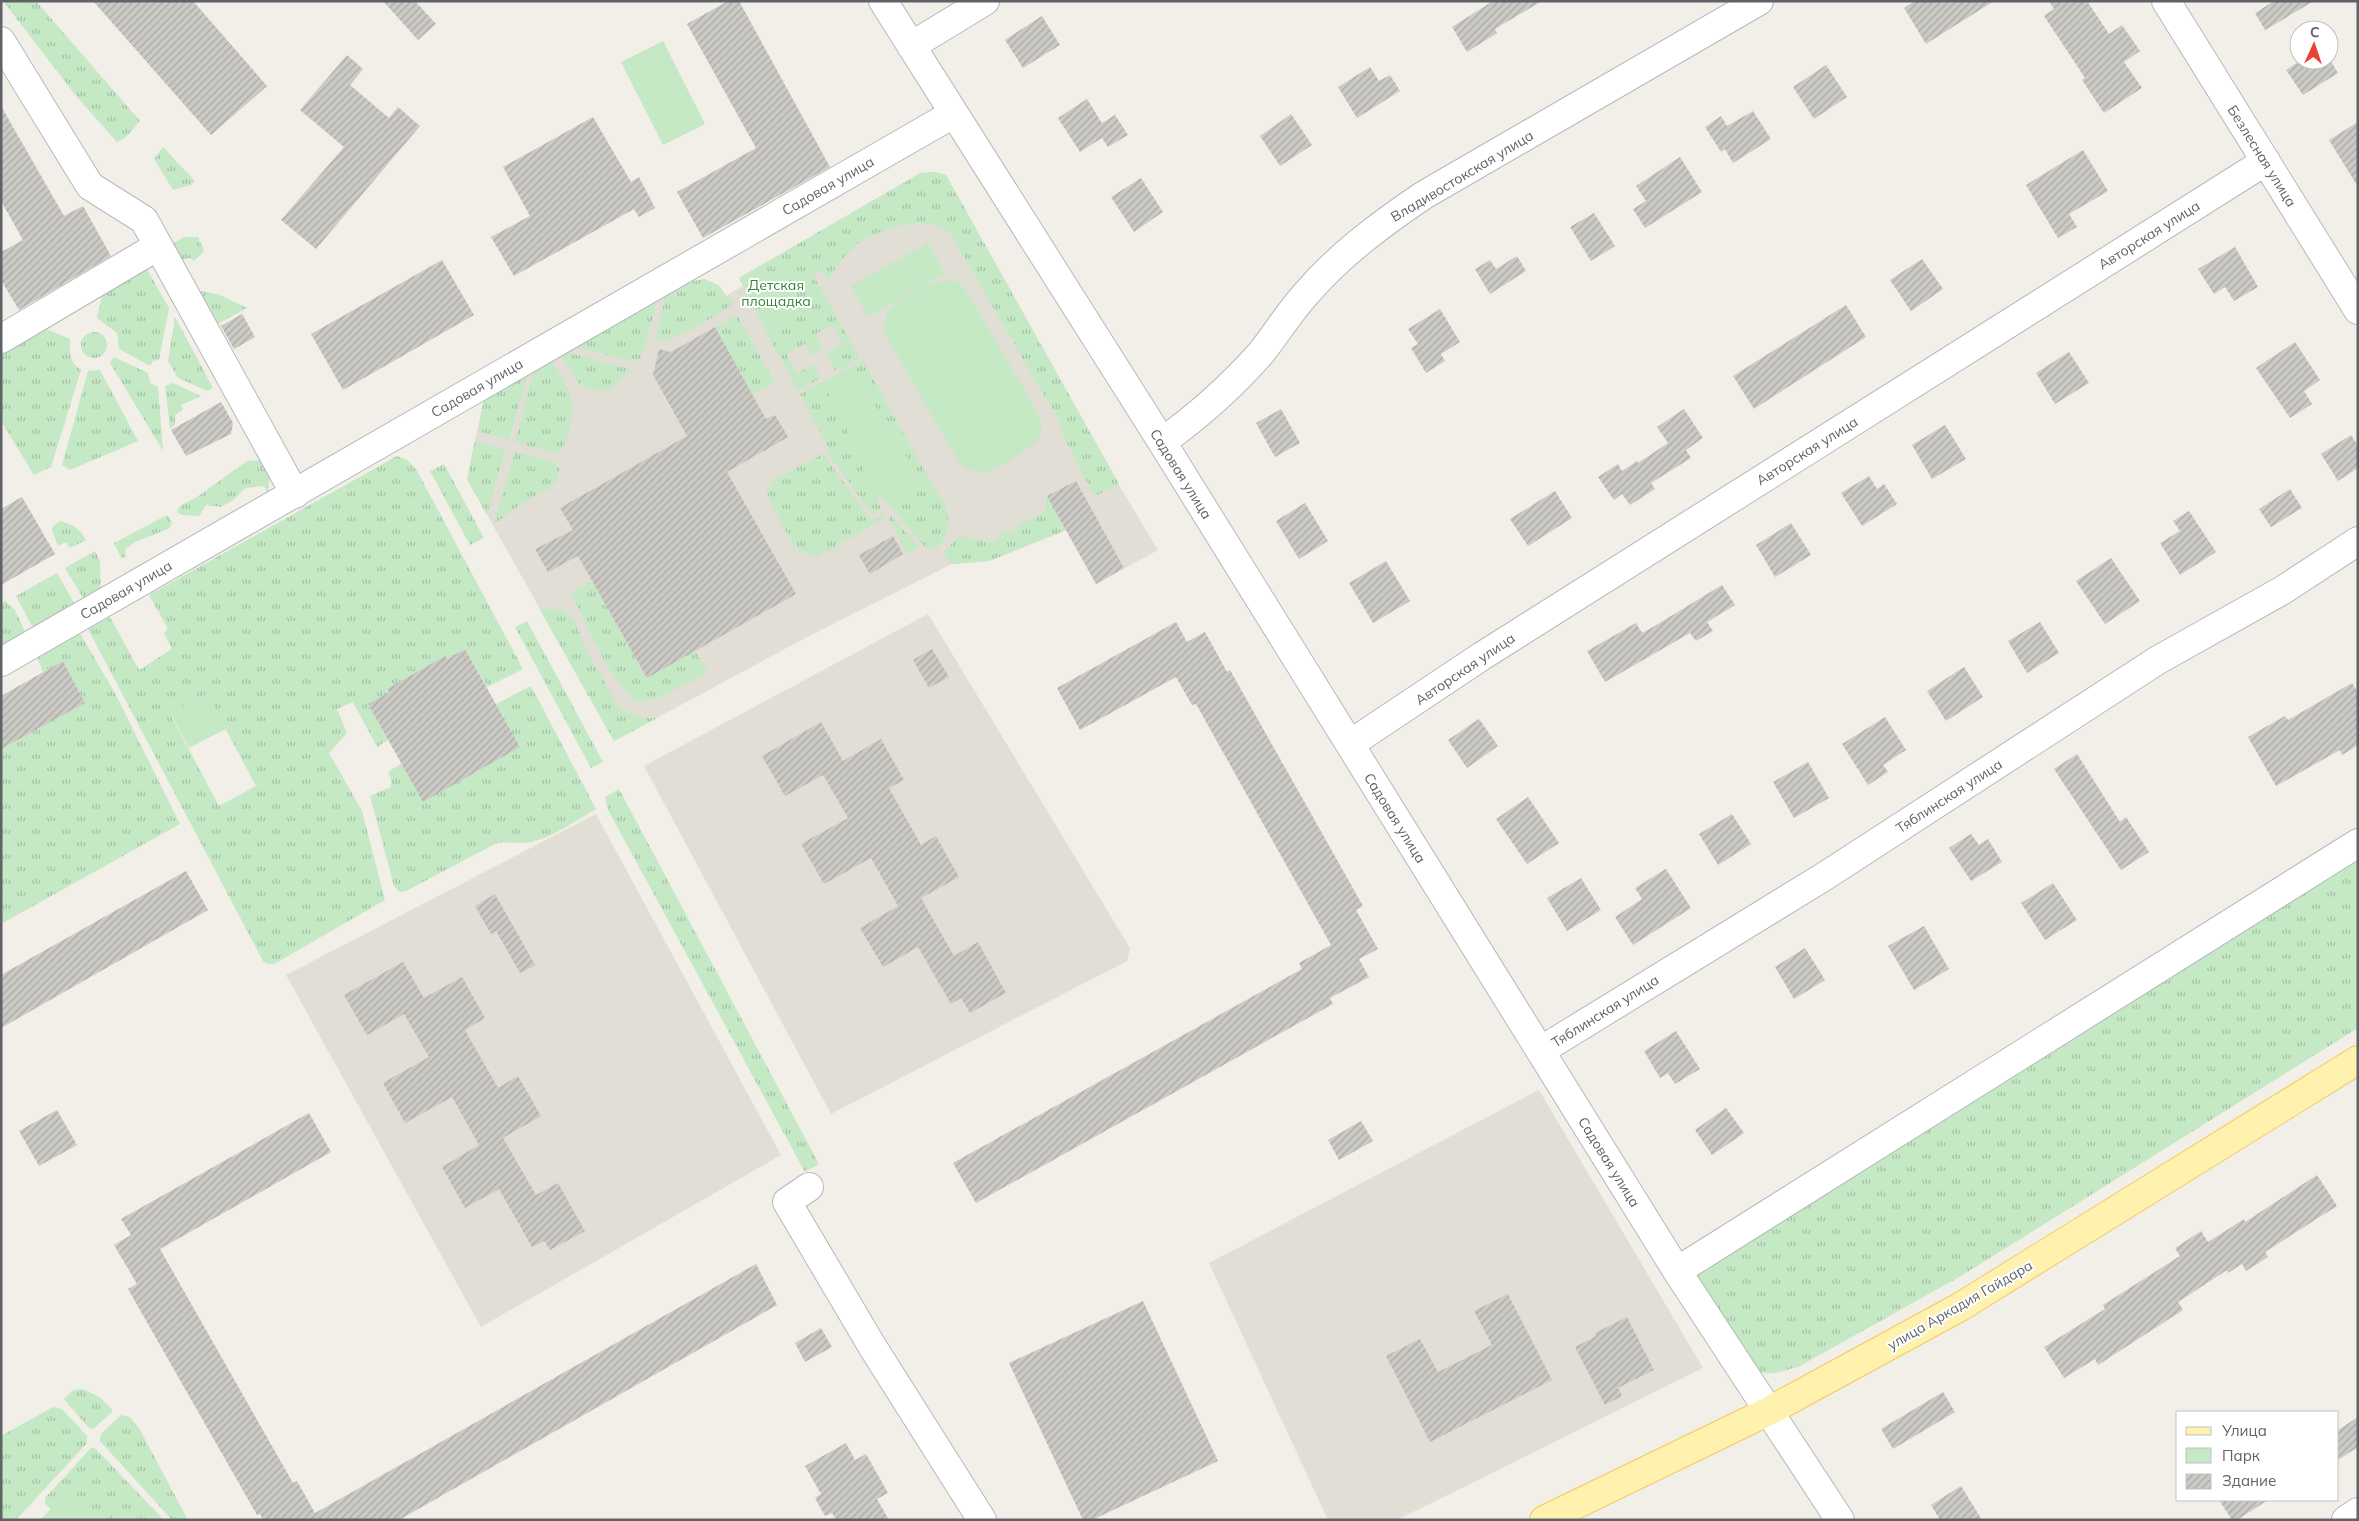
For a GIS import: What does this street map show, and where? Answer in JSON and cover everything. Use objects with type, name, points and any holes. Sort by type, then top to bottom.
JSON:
[{"type":"main road","name":"улица Аркадия Гайдара","points":[[1544,1520],[1769,1411],[1986,1292],[2358,1060]]},
{"type":"street","name":"Садовая улица","points":[[883,1],[1162,442],[1677,1271],[1840,1520]]},
{"type":"street","points":[[911,46],[985,1]]},
{"type":"street","name":"Владивостокская улица","points":[[1162,442],[1189,422],[1216,398],[1261,353],[1304,295],[1377,227],[1424,195],[1759,1]]},
{"type":"street","name":"Безлесная улица","points":[[2166,1],[2358,310]]},
{"type":"street","points":[[1,41],[90,186],[144,220],[295,494]]},
{"type":"street","name":"Садовая улица","points":[[1,662],[953,114]]},
{"type":"street","name":"Авторская улица","points":[[1350,744],[1482,656],[2266,161]]},
{"type":"street","points":[[1,338],[158,246]]},
{"type":"street","name":"Тяблинская улица","points":[[1540,1051],[1825,876],[2158,660],[2283,590],[2358,541]]},
{"type":"street","points":[[1677,1271],[2358,843]]},
{"type":"street","points":[[810,1187],[787,1202],[872,1346],[982,1520]]},
{"type":"street","points":[[2346,1520],[2358,1512]]},
{"type":"shaded area","points":[[934,172],[946,175],[1117,482],[1158,550],[1096,584],[1066,530],[989,561],[952,564],[807,637],[614,741],[467,479],[484,398],[689,282],[704,279],[718,285],[726,296],[743,286],[739,278],[920,173]]},
{"type":"shaded area","points":[[928,614],[1130,948],[1127,961],[831,1114],[644,766]]},
{"type":"shaded area","points":[[596,814],[781,1155],[481,1327],[286,975]]},
{"type":"shaded area","points":[[1539,1090],[1703,1368],[1397,1520],[1328,1520],[1209,1263]]},
{"type":"green space","points":[[3,1],[36,1],[140,121],[125,138],[117,142],[77,97]]},
{"type":"green space","points":[[663,41],[705,124],[663,145],[621,62]]},
{"type":"green space","points":[[163,147],[195,181],[191,185],[173,190],[154,159]]},
{"type":"green space","points":[[934,172],[946,175],[1119,484],[1096,496],[1092,493],[1062,433],[1059,421],[952,236],[943,228],[931,224],[903,225],[875,234],[863,240],[850,251],[839,263],[828,281],[821,269],[813,275],[860,358],[836,372],[826,353],[842,343],[833,325],[815,334],[822,349],[811,355],[805,344],[786,354],[797,373],[813,365],[821,378],[798,390],[765,330],[770,331],[776,327],[793,307],[791,286],[786,279],[760,282],[760,310],[758,315],[739,278],[921,173]]},
{"type":"green space","points":[[184,237],[198,237],[204,251],[194,261],[190,258],[179,260],[171,245]]},
{"type":"green space","points":[[928,243],[945,274],[868,317],[851,286]]},
{"type":"green space","points":[[144,264],[169,308],[159,360],[153,361],[150,366],[119,349],[117,333],[97,318],[104,288]]},
{"type":"green space","name":"Детская площадка","points":[[771,275],[786,279],[793,304],[789,319],[783,319],[770,331],[765,330],[758,315],[760,311],[761,277]]},
{"type":"green space","points":[[704,279],[718,285],[733,304],[673,338],[656,339],[665,296],[689,282]]},
{"type":"green space","points":[[947,280],[958,282],[966,290],[1040,417],[1041,435],[1038,440],[1004,464],[990,471],[972,471],[960,464],[886,336],[884,324],[889,310],[922,288]]},
{"type":"green space","points":[[203,291],[220,295],[247,308],[212,327],[195,294]]},
{"type":"green space","points":[[657,300],[644,351],[639,359],[628,360],[575,347]]},
{"type":"green space","points":[[737,315],[775,383],[752,394],[715,327]]},
{"type":"green space","points":[[175,317],[213,388],[207,391],[178,378],[168,361]]},
{"type":"green space","points":[[34,324],[70,339],[71,357],[81,370],[51,467],[34,475],[1,421],[1,343]]},
{"type":"green space","points":[[94,332],[103,336],[107,345],[103,354],[94,358],[85,354],[81,345],[85,336]]},
{"type":"green space","points":[[566,352],[629,369],[610,390],[595,391],[580,385],[561,355]]},
{"type":"green space","points":[[114,357],[148,373],[150,383],[158,387],[163,451],[110,363]]},
{"type":"green space","points":[[551,360],[567,388],[572,404],[572,414],[565,442],[562,449],[555,453],[515,442],[534,370]]},
{"type":"green space","points":[[863,360],[945,505],[948,520],[947,528],[945,536],[935,550],[931,547],[925,547],[884,499],[893,499],[915,479],[910,463],[865,389],[826,389],[848,430],[859,460],[876,493],[881,510],[872,514],[827,452],[830,450],[800,394]]},
{"type":"green space","points":[[100,370],[138,441],[70,470],[62,465],[88,371]]},
{"type":"green space","points":[[528,374],[509,440],[478,431],[484,398]]},
{"type":"green space","points":[[856,374],[910,463],[915,485],[892,499],[885,499],[873,488],[845,424],[826,389],[839,378]]},
{"type":"green space","points":[[173,383],[201,396],[181,405],[183,410],[175,415],[175,425],[170,428],[165,386]]},
{"type":"green space","points":[[475,441],[505,450],[487,515],[467,479]]},
{"type":"green space","points":[[515,452],[554,462],[559,469],[558,475],[556,481],[549,489],[524,503],[493,525]]},
{"type":"green space","points":[[823,454],[871,520],[885,514],[886,517],[825,553],[811,555],[802,552],[793,542],[776,514],[767,491],[772,480]]},
{"type":"green space","points":[[397,456],[407,460],[416,469],[523,669],[487,687],[465,649],[447,659],[444,657],[387,689],[389,692],[368,704],[388,740],[377,747],[353,702],[337,709],[347,733],[329,753],[362,811],[385,900],[274,964],[267,964],[263,961],[88,629],[110,617],[139,670],[172,649],[164,633],[168,629],[149,595]],"holes":[[[207,694],[256,786],[219,806],[170,714]]]},
{"type":"green space","points":[[260,460],[270,475],[268,494],[264,486],[246,488],[232,501],[221,507],[206,505],[199,516],[182,515],[177,512],[180,506],[197,497],[247,461]]},
{"type":"green space","points":[[444,464],[484,538],[470,545],[430,471]]},
{"type":"green space","points":[[1047,496],[1066,530],[989,561],[952,564],[943,554],[954,541],[963,536],[994,542],[1004,532],[1011,531],[1045,511]]},
{"type":"green space","points":[[167,515],[172,522],[170,528],[135,542],[125,550],[126,557],[121,558],[114,543]]},
{"type":"green space","points":[[891,516],[919,547],[907,554],[888,518]]},
{"type":"green space","points":[[60,521],[76,528],[86,540],[70,548],[66,542],[58,546],[52,530],[53,526]]},
{"type":"green space","points":[[95,551],[100,561],[101,590],[86,603],[65,568]]},
{"type":"green space","points":[[57,573],[77,608],[35,632],[16,596]]},
{"type":"green space","points":[[592,581],[647,678],[695,651],[708,672],[661,696],[643,702],[636,701],[626,692],[608,665],[591,635],[571,592]]},
{"type":"green space","points":[[5,601],[15,610],[28,638],[1,652],[1,603]]},
{"type":"green space","points":[[540,610],[562,610],[575,620],[585,648],[620,709],[645,718],[657,718],[614,741]]},
{"type":"green space","points":[[527,621],[603,762],[591,768],[515,627]]},
{"type":"green space","points":[[78,630],[115,693],[180,824],[1,924],[1,749],[85,703],[63,661],[43,672],[36,655]]},
{"type":"green space","points":[[531,686],[596,809],[556,833],[539,840],[526,843],[504,842],[495,844],[406,891],[399,892],[394,886],[370,796],[391,787],[391,779],[388,772],[402,763],[423,801],[520,747],[496,704]]},
{"type":"green space","points":[[207,694],[226,729],[189,748],[170,713]]},
{"type":"green space","points":[[619,789],[819,1164],[805,1172],[608,810],[605,797]]},
{"type":"green space","points":[[2358,855],[2358,1028],[1961,1276],[1798,1367],[1776,1373],[1763,1373],[1747,1360],[1695,1283],[1701,1266]]},
{"type":"green space","points":[[83,1389],[101,1398],[112,1409],[112,1412],[93,1429],[88,1427],[64,1399],[73,1390]]},
{"type":"green space","points":[[53,1407],[62,1409],[87,1436],[87,1443],[16,1520],[1,1520],[1,1436]]},
{"type":"green space","points":[[121,1415],[130,1417],[139,1428],[188,1520],[172,1520],[100,1441],[101,1434]]},
{"type":"green space","points":[[92,1447],[164,1520],[88,1520],[63,1496],[51,1509],[45,1504],[45,1498]]},
{"type":"green space","points":[[63,1496],[88,1520],[40,1520]]},
{"type":"building","points":[[93,1],[193,1],[267,86],[211,135]]},
{"type":"building","points":[[383,1],[415,1],[436,24],[418,40]]},
{"type":"building","points":[[728,1],[739,1],[830,167],[703,238],[677,192],[756,148],[687,24]]},
{"type":"building","points":[[1493,1],[1542,1],[1495,29],[1497,33],[1467,52],[1452,27]]},
{"type":"building","points":[[1915,1],[1994,1],[1926,44],[1904,8]]},
{"type":"building","points":[[2049,1],[2087,1],[2109,34],[2122,25],[2140,51],[2124,62],[2142,88],[2104,113],[2082,80],[2085,78],[2044,16],[2054,9]]},
{"type":"building","points":[[2274,1],[2314,1],[2265,30],[2255,13]]},
{"type":"building","points":[[1042,16],[1060,45],[1023,68],[1005,40]]},
{"type":"building","points":[[347,55],[363,69],[350,85],[389,118],[398,107],[420,126],[316,249],[281,220],[344,147],[300,110]]},
{"type":"building","points":[[1826,65],[1847,97],[1814,119],[1793,87]]},
{"type":"building","points":[[1370,67],[1379,81],[1390,75],[1400,91],[1357,118],[1338,87]]},
{"type":"building","points":[[2289,68],[2289,70],[2336,70],[2338,73],[2303,95],[2286,70]]},
{"type":"building","points":[[1087,99],[1102,123],[1115,115],[1128,135],[1108,147],[1102,138],[1080,152],[1058,118]]},
{"type":"building","points":[[1,106],[64,216],[83,206],[111,256],[19,310],[1,280],[1,252],[23,240],[1,201]]},
{"type":"building","points":[[1753,111],[1771,139],[1733,163],[1725,149],[1721,152],[1705,127],[1721,116],[1727,126]]},
{"type":"building","points":[[1291,114],[1312,145],[1280,166],[1260,136]]},
{"type":"building","points":[[593,117],[631,182],[639,177],[655,208],[639,217],[634,209],[514,276],[491,237],[530,216],[503,167]]},
{"type":"building","points":[[2358,122],[2358,187],[2329,140]]},
{"type":"building","points":[[2083,150],[2108,191],[2069,214],[2077,227],[2058,238],[2026,185]]},
{"type":"building","points":[[1680,157],[1702,192],[1645,228],[1633,209],[1646,201],[1636,186]]},
{"type":"building","points":[[1141,178],[1163,212],[1134,232],[1111,197]]},
{"type":"building","points":[[1594,213],[1615,246],[1591,261],[1570,227]]},
{"type":"building","points":[[2235,247],[2258,287],[2234,301],[2225,287],[2214,294],[2198,269]]},
{"type":"building","points":[[1517,256],[1526,271],[1490,294],[1475,269],[1490,260],[1496,269]]},
{"type":"building","points":[[1922,259],[1943,289],[1911,311],[1890,280]]},
{"type":"building","points":[[442,260],[474,315],[343,390],[311,334]]},
{"type":"building","points":[[1846,305],[1866,337],[1754,409],[1733,376]]},
{"type":"building","points":[[1440,309],[1460,342],[1441,354],[1445,361],[1426,373],[1411,348],[1418,344],[1408,329]]},
{"type":"building","points":[[242,314],[255,337],[234,349],[221,326]]},
{"type":"building","points":[[715,327],[766,419],[775,415],[788,437],[727,472],[796,594],[647,678],[578,556],[548,572],[535,549],[573,530],[560,508],[687,436],[653,375],[659,349],[671,352]]},
{"type":"building","points":[[2295,342],[2320,380],[2304,391],[2312,404],[2290,418],[2256,368]]},
{"type":"building","points":[[2069,352],[2089,383],[2055,404],[2036,373]]},
{"type":"building","points":[[221,402],[233,423],[231,434],[186,456],[171,430]]},
{"type":"building","points":[[1281,409],[1300,443],[1275,457],[1256,423]]},
{"type":"building","points":[[1684,409],[1703,438],[1686,450],[1691,458],[1651,483],[1655,489],[1630,505],[1622,494],[1614,500],[1598,477],[1618,464],[1622,471],[1668,443],[1657,427]]},
{"type":"building","points":[[1945,425],[1966,459],[1932,479],[1912,445]]},
{"type":"building","points":[[2351,435],[2358,446],[2358,468],[2338,481],[2321,454]]},
{"type":"building","points":[[1869,476],[1877,489],[1884,484],[1897,504],[1862,526],[1841,493]]},
{"type":"building","points":[[1076,481],[1124,568],[1096,584],[1047,496]]},
{"type":"building","points":[[2290,489],[2302,508],[2271,527],[2259,509]]},
{"type":"building","points":[[1555,491],[1572,518],[1528,546],[1510,519]]},
{"type":"building","points":[[22,497],[55,554],[1,585],[1,509]]},
{"type":"building","points":[[1305,503],[1328,541],[1299,559],[1276,521]]},
{"type":"building","points":[[2189,511],[2216,552],[2180,575],[2160,543],[2180,531],[2173,521]]},
{"type":"building","points":[[1791,523],[1811,555],[1775,577],[1756,545]]},
{"type":"building","points":[[893,536],[903,554],[870,574],[859,555]]},
{"type":"building","points":[[2111,558],[2140,601],[2105,624],[2076,581]]},
{"type":"building","points":[[1386,561],[1410,601],[1373,623],[1349,583]]},
{"type":"building","points":[[1722,585],[1735,605],[1707,622],[1713,631],[1696,641],[1690,633],[1605,682],[1587,651],[1636,623],[1642,633]]},
{"type":"building","points":[[1176,622],[1187,642],[1205,632],[1227,672],[1230,670],[1363,906],[1356,910],[1378,949],[1359,959],[1369,977],[1330,998],[1333,1004],[976,1203],[953,1163],[1302,969],[1299,963],[1331,945],[1196,704],[1192,705],[1176,677],[1080,730],[1057,688]]},
{"type":"building","points":[[2040,622],[2059,653],[2027,673],[2008,641]]},
{"type":"building","points":[[465,649],[520,747],[423,802],[368,704],[389,692],[387,689],[445,656],[447,659]]},
{"type":"building","points":[[932,649],[949,677],[929,688],[913,660]]},
{"type":"building","points":[[63,661],[85,703],[1,749],[1,696]]},
{"type":"building","points":[[1964,667],[1983,697],[1946,721],[1927,691]]},
{"type":"building","points":[[2352,683],[2358,693],[2358,745],[2342,755],[2340,750],[2276,786],[2248,737],[2285,716],[2288,720]]},
{"type":"building","points":[[1885,717],[1906,750],[1883,765],[1888,772],[1868,785],[1842,744]]},
{"type":"building","points":[[1479,719],[1498,746],[1467,768],[1448,740]]},
{"type":"building","points":[[821,722],[843,761],[881,739],[904,780],[889,788],[921,845],[936,836],[959,877],[921,898],[954,956],[978,942],[1006,993],[970,1013],[961,998],[951,1004],[918,947],[883,967],[860,928],[898,906],[871,858],[824,884],[801,844],[848,818],[823,775],[785,796],[762,756]]},
{"type":"building","points":[[2077,754],[2120,822],[2126,817],[2149,852],[2121,870],[2054,769]]},
{"type":"building","points":[[1808,762],[1829,798],[1794,818],[1773,782]]},
{"type":"building","points":[[1528,797],[1559,843],[1527,864],[1496,819]]},
{"type":"building","points":[[1732,814],[1751,844],[1718,865],[1699,834]]},
{"type":"building","points":[[1971,834],[1979,845],[1988,839],[2002,862],[1971,881],[1949,848]]},
{"type":"building","points":[[1666,869],[1691,908],[1633,945],[1615,917],[1642,899],[1635,888]]},
{"type":"building","points":[[186,871],[208,910],[1,1028],[1,975]]},
{"type":"building","points":[[1581,878],[1601,910],[1567,931],[1547,898]]},
{"type":"building","points":[[2053,883],[2077,920],[2045,940],[2021,903]]},
{"type":"building","points":[[495,894],[535,965],[520,973],[496,931],[491,934],[475,906]]},
{"type":"building","points":[[1924,926],[1949,969],[1914,990],[1888,946]]},
{"type":"building","points":[[1805,948],[1825,980],[1794,999],[1775,967]]},
{"type":"building","points":[[403,962],[424,998],[462,977],[485,1018],[465,1030],[498,1088],[518,1076],[541,1116],[503,1138],[536,1195],[558,1183],[585,1231],[550,1250],[544,1241],[532,1247],[499,1189],[465,1208],[442,1167],[479,1145],[452,1097],[405,1123],[383,1083],[429,1057],[404,1014],[367,1035],[344,995]]},
{"type":"building","points":[[1676,1031],[1700,1069],[1675,1084],[1668,1073],[1660,1078],[1644,1051]]},
{"type":"building","points":[[1726,1108],[1744,1133],[1712,1155],[1695,1130]]},
{"type":"building","points":[[57,1110],[77,1145],[39,1166],[19,1131]]},
{"type":"building","points":[[309,1113],[331,1152],[160,1249],[293,1483],[297,1481],[315,1513],[756,1264],[777,1305],[399,1520],[263,1520],[260,1514],[257,1515],[128,1289],[137,1284],[114,1245],[131,1235],[121,1219]]},
{"type":"building","points":[[1361,1121],[1373,1141],[1339,1160],[1328,1140]]},
{"type":"building","points":[[2317,1175],[2337,1206],[2265,1252],[2268,1257],[2246,1271],[2242,1264],[2228,1273],[2227,1270],[2178,1302],[2183,1310],[2098,1365],[2095,1359],[2064,1378],[2044,1347],[2105,1309],[2103,1305],[2180,1256],[2175,1248],[2201,1231],[2208,1242],[2244,1219],[2245,1222]]},
{"type":"building","points":[[1508,1294],[1552,1380],[1430,1442],[1386,1356],[1420,1339],[1438,1372],[1492,1345],[1474,1311]]},
{"type":"building","points":[[1143,1301],[1218,1461],[1092,1520],[1083,1520],[1009,1363]]},
{"type":"building","points":[[1627,1317],[1654,1370],[1618,1388],[1622,1396],[1605,1405],[1575,1347],[1596,1336],[1595,1333]]},
{"type":"building","points":[[821,1328],[832,1347],[805,1362],[795,1343]]},
{"type":"building","points":[[1943,1392],[1955,1412],[1893,1449],[1881,1429]]},
{"type":"building","points":[[2358,1417],[2358,1447],[2339,1459],[2339,1429]]},
{"type":"building","points":[[846,1443],[855,1460],[866,1454],[888,1493],[877,1499],[889,1520],[836,1520],[832,1513],[825,1516],[815,1498],[821,1494],[805,1466]]},
{"type":"building","points":[[1961,1486],[1982,1520],[1940,1520],[1931,1505]]},
{"type":"building","points":[[2220,1501],[2266,1501],[2237,1520],[2232,1520]]}]
